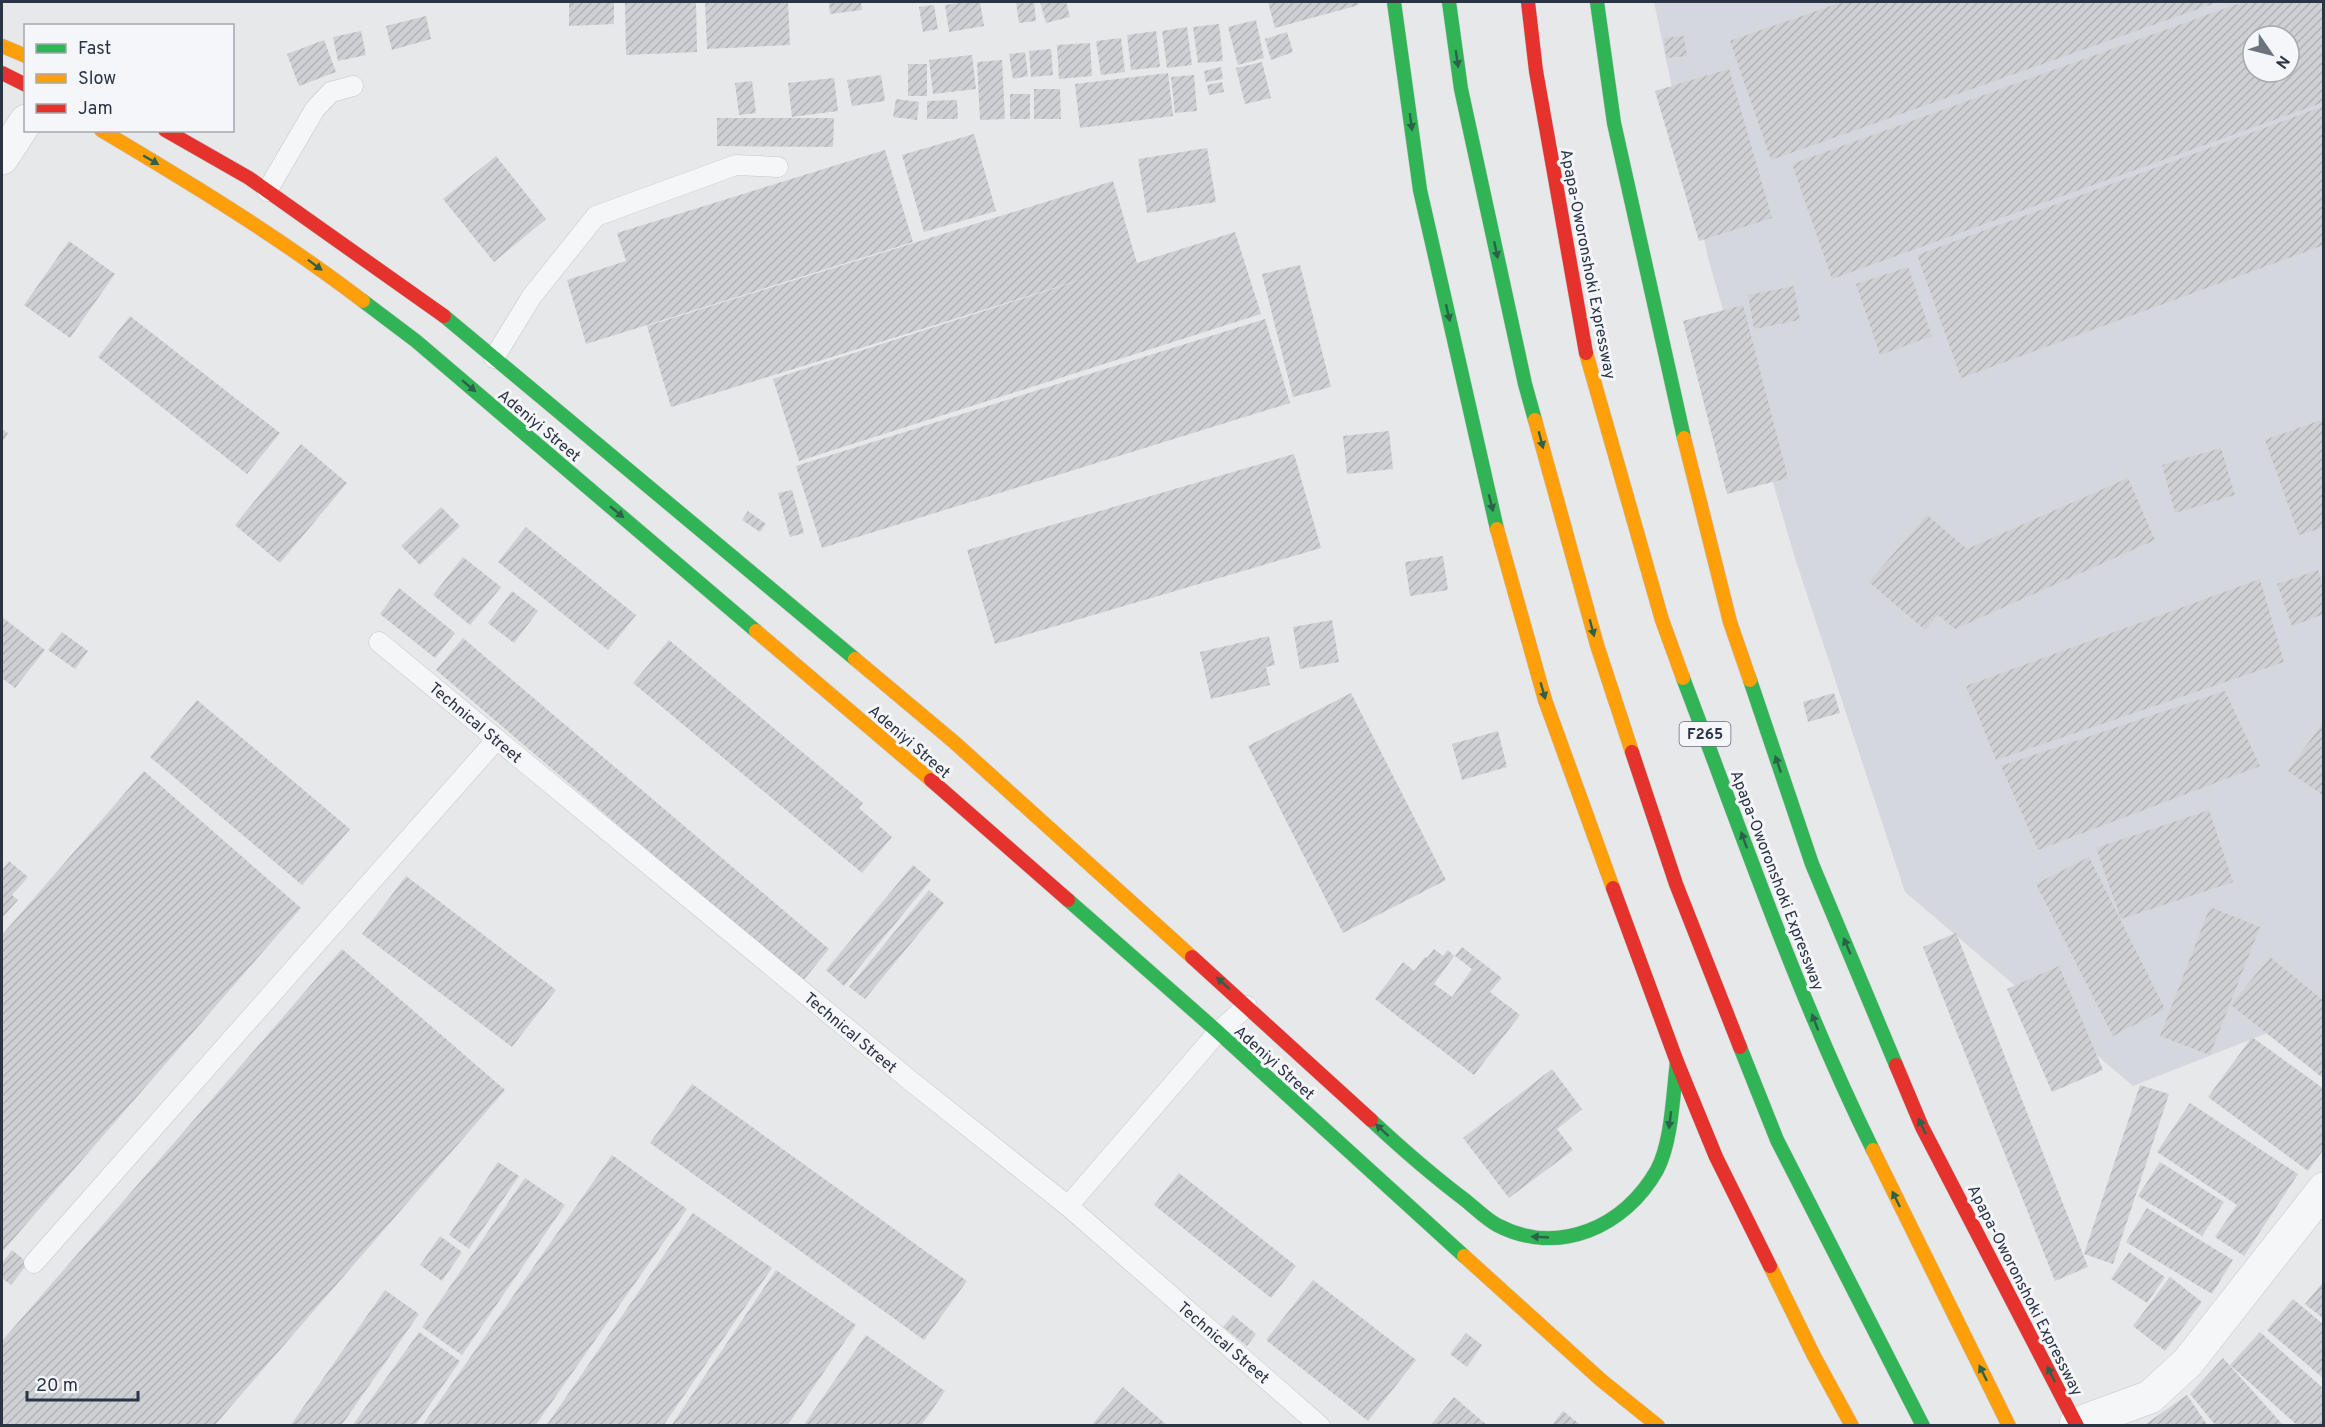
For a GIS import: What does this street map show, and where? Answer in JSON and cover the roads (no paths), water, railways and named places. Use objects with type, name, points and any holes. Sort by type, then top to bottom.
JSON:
[{"type":"main road","points":[[1394,2],[1420,190],[1491,506],[1545,700],[1677,1062],[1716,1157],[1809,1346],[1852,1425]]},
{"type":"main road","points":[[1449,2],[1461,89],[1525,384],[1597,645],[1676,884],[1777,1140],[1923,1425]]},
{"type":"main road","name":"Apapa-Oworonshoki Expressway","points":[[1528,2],[1536,71],[1587,356],[1662,620],[1758,878],[1837,1078],[2010,1425]]},
{"type":"main road","name":"Apapa-Oworonshoki Expressway","points":[[1597,2],[1619,146],[1672,392],[1730,622],[1812,864],[1922,1127],[2077,1424]]},
{"type":"main road","points":[[2,46],[24,55]]},
{"type":"main road","points":[[2,73],[24,84]]},
{"type":"main road","name":"Adeniyi Street","points":[[104,132],[227,205],[304,256],[416,341],[934,783],[1218,1032],[1601,1380],[1658,1425]]},
{"type":"main road","name":"Adeniyi Street","points":[[168,132],[249,178],[443,315],[954,742],[1248,1006],[1423,1168],[1497,1225],[1531,1237],[1566,1238],[1589,1231],[1618,1216],[1635,1198],[1657,1168],[1668,1134],[1677,1062]]},
{"type":"street","points":[[2,158],[24,125]]},
{"type":"street","points":[[2077,1424],[2150,1397],[2188,1362],[2324,1189]]},
{"type":"lane","points":[[267,191],[315,109],[331,92],[353,86]]},
{"type":"lane","points":[[494,358],[532,296],[596,216],[736,165],[778,167]]},
{"type":"lane","name":"Technical Street","points":[[379,642],[912,1082],[1068,1206],[1320,1425]]},
{"type":"lane","points":[[34,1263],[497,739]]},
{"type":"lane","points":[[1068,1206],[1218,1032],[1248,1006]]}]
